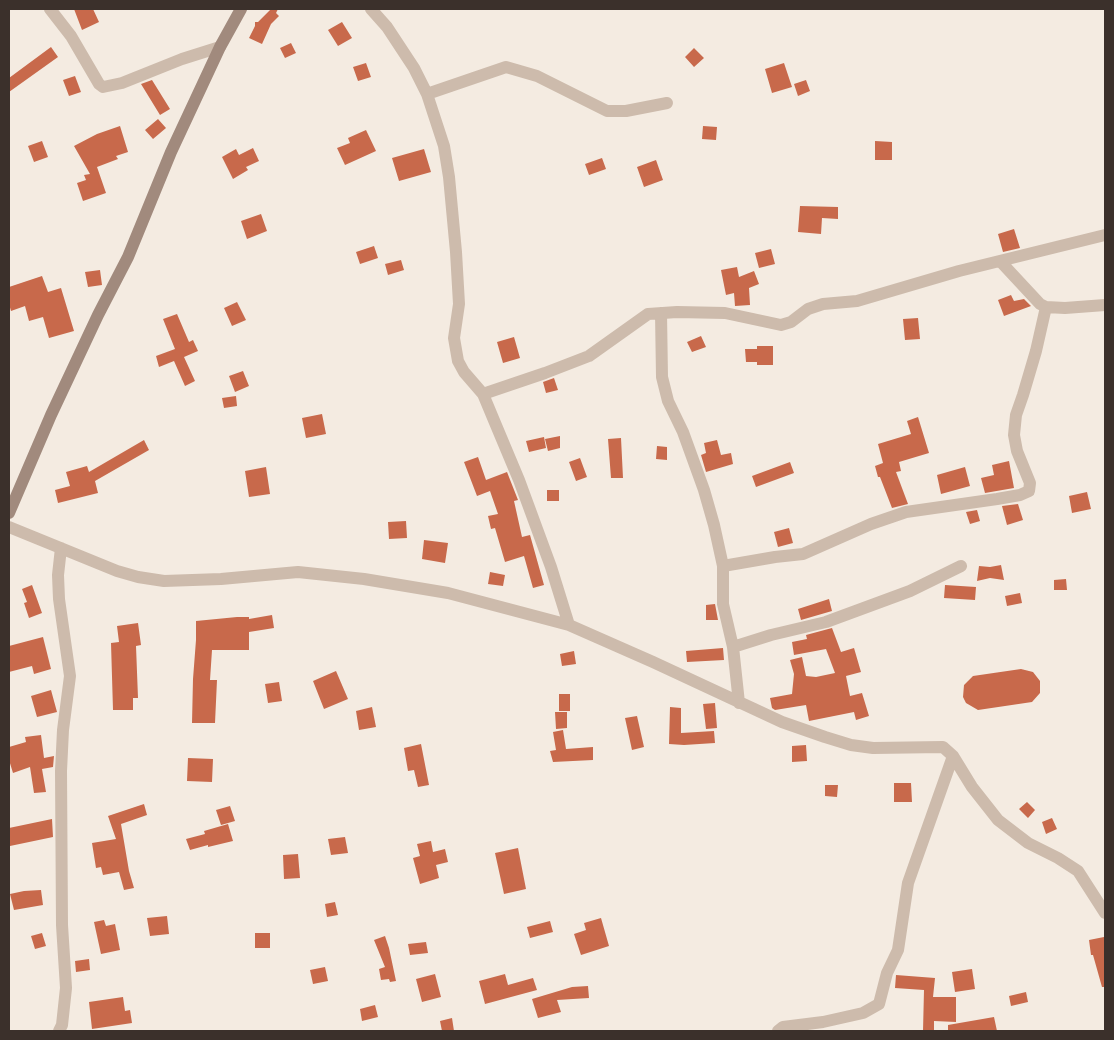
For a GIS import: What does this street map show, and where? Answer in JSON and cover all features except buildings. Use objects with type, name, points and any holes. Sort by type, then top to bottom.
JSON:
[{"type":"street","points":[[50,9],[71,36],[103,86],[122,83],[182,59],[220,47]]},
{"type":"street","points":[[9,513],[51,414],[98,314],[128,257],[171,152],[220,47],[241,9]]},
{"type":"street","points":[[371,9],[386,27],[408,60],[427,94],[444,146],[449,177],[459,304],[454,338],[458,361],[464,372],[483,394],[522,489],[569,625]]},
{"type":"street","points":[[427,94],[506,67],[537,76],[607,111],[626,111],[667,103]]},
{"type":"street","points":[[483,394],[589,356],[648,314],[725,313],[781,325],[791,322],[808,309],[823,304],[856,301],[959,271],[1105,235]]},
{"type":"street","points":[[1000,261],[1040,304],[1046,307],[1065,308],[1105,305]]},
{"type":"street","points":[[723,566],[803,554],[871,524],[906,512],[1005,498],[1029,491],[1030,483],[1017,452],[1014,436],[1016,415],[1036,351],[1046,307]]},
{"type":"street","points":[[661,313],[662,377],[668,401],[683,432],[704,490],[714,525],[723,566],[723,604],[732,647],[739,702]]},
{"type":"street","points":[[9,527],[117,571],[138,577],[164,580],[221,579],[298,572],[364,578],[448,593],[569,625],[782,722],[825,738],[851,745],[897,748],[942,747],[953,756],[972,787],[998,820],[1028,843],[1058,858],[1078,871],[1105,913]]},
{"type":"street","points":[[59,1031],[62,1025],[66,988],[61,915],[61,771],[63,730],[70,676],[59,599],[58,575],[61,548]]},
{"type":"street","points":[[732,647],[826,622],[910,592],[961,566]]},
{"type":"street","points":[[778,1031],[783,1027],[823,1022],[863,1013],[879,1004],[887,972],[898,950],[908,883],[953,756]]}]
